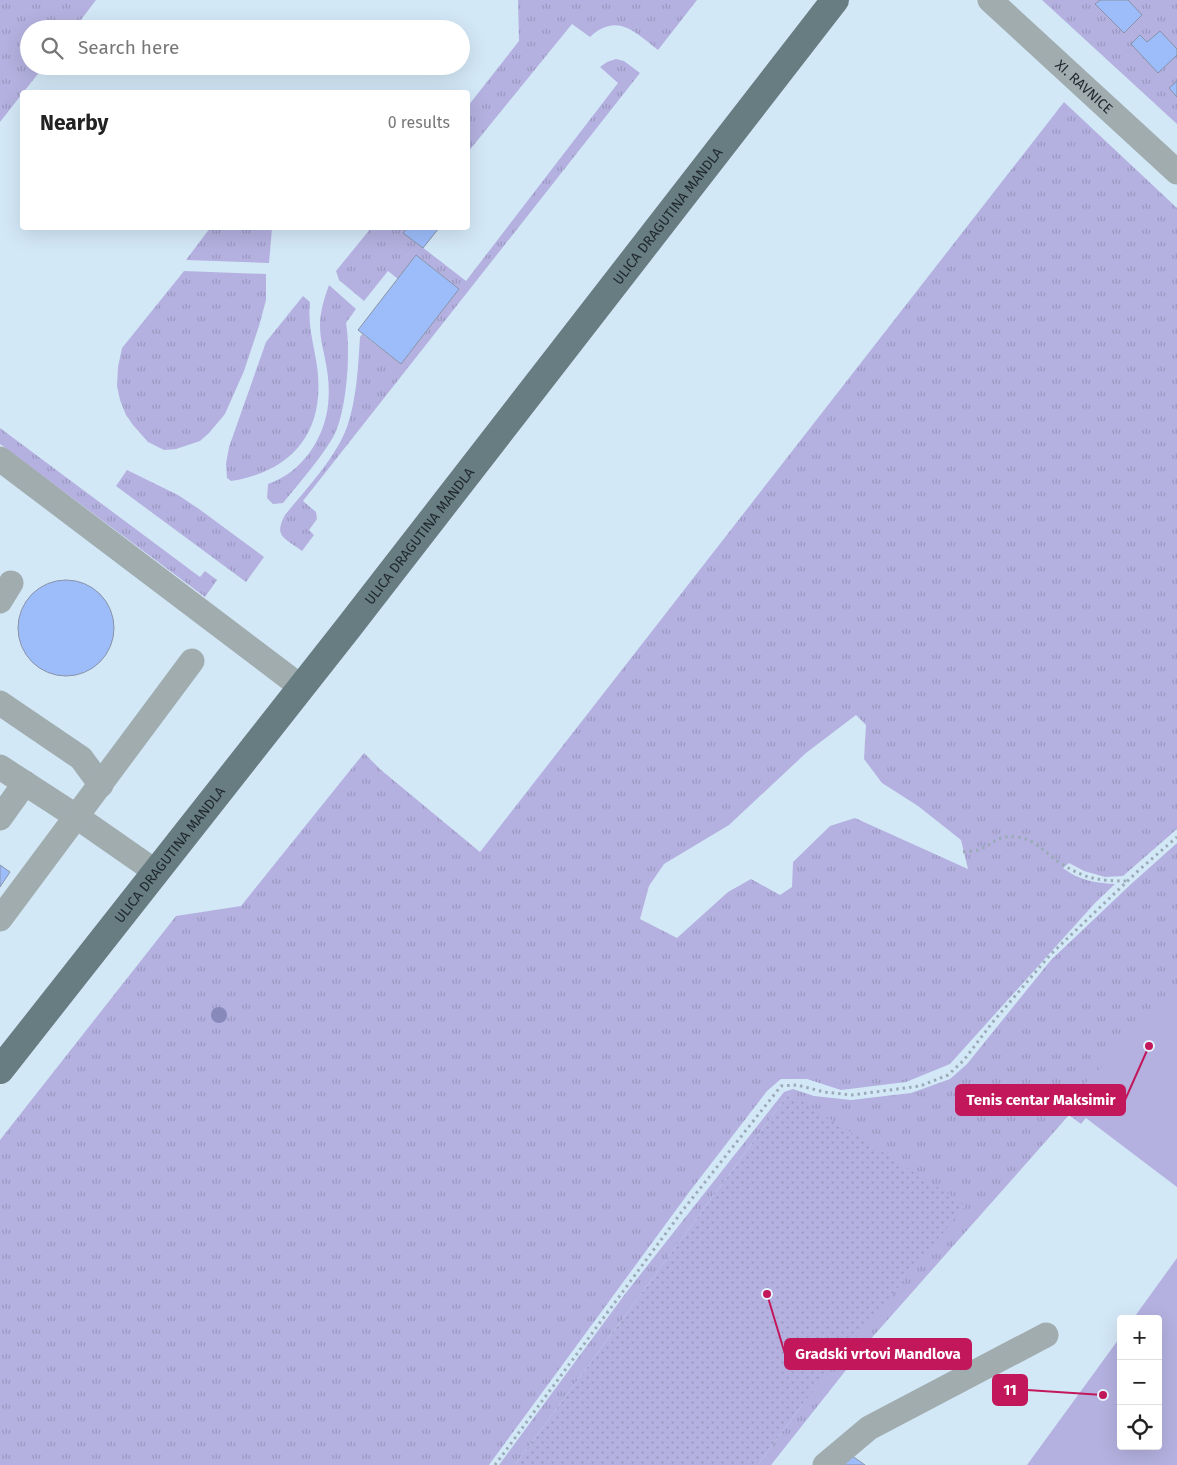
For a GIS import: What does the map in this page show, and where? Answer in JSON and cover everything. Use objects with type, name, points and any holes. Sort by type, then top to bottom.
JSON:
[{"type":"main road","name":"ULICA DRAGUTINA MANDLA","points":[[0,1070],[302,687],[835,0]]},
{"type":"street","name":"XI. RAVNICE","points":[[990,0],[1177,172]]},
{"type":"street","points":[[0,459],[302,687]]},
{"type":"street","points":[[0,918],[192,661]]},
{"type":"street","points":[[0,703],[81,758],[101,785]]},
{"type":"street","points":[[0,766],[156,872]]},
{"type":"street","points":[[0,818],[25,783]]},
{"type":"street","points":[[825,1465],[869,1428],[1046,1335]]},
{"type":"path","points":[[963,852],[979,850],[1002,836],[1020,837],[1038,844],[1058,862],[1081,875],[1099,881],[1128,880]]},
{"type":"path","points":[[495,1465],[683,1210],[782,1086],[797,1085],[824,1092],[852,1095],[920,1086],[948,1076],[964,1060],[992,1023],[1050,955],[1128,880],[1177,837]]},
{"type":"green space","points":[[0,0],[96,0],[81,20],[20,20],[20,75],[37,75],[25,90],[20,90],[20,97],[0,122]]},
{"type":"green space","points":[[518,0],[697,0],[658,50],[626,27],[609,26],[590,37],[572,24],[470,150],[470,103],[519,41]]},
{"type":"green space","points":[[1042,0],[1177,0],[1177,124]]},
{"type":"green space","points":[[616,59],[624,61],[640,73],[303,501],[316,512],[317,519],[309,530],[314,535],[302,551],[286,540],[280,528],[285,515],[328,462],[342,439],[355,394],[360,337],[362,334],[401,364],[459,289],[416,255],[398,279],[388,271],[364,301],[339,280],[336,271],[369,230],[406,230],[404,233],[466,281],[618,83],[600,67]]},
{"type":"green space","points":[[1064,102],[1177,208],[1177,829],[1123,876],[1105,877],[1084,871],[1069,863],[1063,868],[1088,880],[1115,884],[1095,903],[950,1064],[906,1082],[841,1090],[807,1079],[781,1079],[767,1091],[690,1191],[489,1465],[0,1465],[0,1140],[176,916],[241,906],[364,753],[381,770],[480,852]],"holes":[[[856,715],[866,725],[864,759],[882,783],[918,806],[961,840],[968,869],[855,818],[830,826],[793,862],[792,887],[780,895],[751,879],[728,892],[677,938],[640,919],[649,886],[664,864],[729,825],[806,753]]]},
{"type":"green space","points":[[208,230],[272,230],[269,263],[186,260]]},
{"type":"green space","points":[[184,271],[266,274],[266,300],[244,371],[225,414],[200,441],[176,449],[164,450],[148,442],[126,415],[117,386],[118,367],[122,348]]},
{"type":"green space","points":[[329,285],[356,309],[346,323],[348,366],[341,415],[332,439],[315,464],[283,503],[273,504],[267,498],[268,484],[286,475],[301,462],[316,442],[325,421],[329,387],[320,326]]},
{"type":"green space","points":[[303,296],[310,302],[309,312],[318,375],[318,397],[315,416],[308,433],[298,448],[285,460],[270,469],[252,476],[231,481],[227,478],[226,464],[229,447],[266,342]]},
{"type":"green space","points":[[0,428],[200,577],[205,571],[217,580],[205,597],[0,444]]},
{"type":"green space","points":[[127,470],[178,495],[264,557],[246,582],[116,486]]},
{"type":"green space","points":[[1177,843],[1177,1007],[1081,1124],[1069,1115],[869,1341],[771,1465],[758,1465],[805,1401],[789,1093],[515,1465],[499,1465],[625,1294],[784,1092],[793,1089],[814,1096],[851,1100],[911,1093],[950,1079],[967,1064],[1051,960]]},
{"type":"green space","points":[[1177,989],[1177,1187],[1066,1103]]},
{"type":"green space","points":[[789,1093],[966,1205],[805,1401],[758,1465],[515,1465]]},
{"type":"green space","points":[[1177,1258],[1177,1465],[1027,1465],[1117,1341],[1117,1450],[1162,1450],[1162,1315],[1136,1315]]},
{"type":"building","points":[[1100,0],[1128,0],[1142,15],[1124,33],[1095,4]]},
{"type":"building","points":[[1160,31],[1177,49],[1177,55],[1158,73],[1131,44],[1140,35],[1147,42]]},
{"type":"building","points":[[1177,81],[1177,97],[1169,88]]},
{"type":"building","points":[[405,230],[437,230],[423,248],[403,233]]},
{"type":"building","points":[[416,255],[459,289],[401,364],[358,330]]},
{"type":"building","points":[[66,580],[84,584],[100,594],[110,610],[114,628],[110,646],[100,662],[84,672],[66,676],[48,672],[32,662],[22,646],[18,628],[22,610],[32,594],[48,584]]},
{"type":"building","points":[[0,865],[10,872],[0,887]]},
{"type":"building","points":[[848,1453],[865,1465],[840,1465]]},
{"type":"place","name":"Tenis centar Maksimir","points":[[1149,1046]]},
{"type":"place","name":"Gradski vrtovi Mandlova","points":[[767,1294]]},
{"type":"place","name":"11","points":[[1103,1395]]}]
